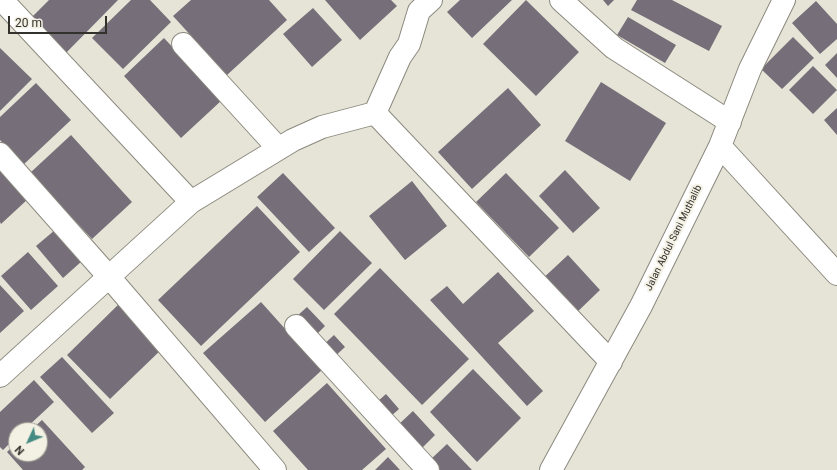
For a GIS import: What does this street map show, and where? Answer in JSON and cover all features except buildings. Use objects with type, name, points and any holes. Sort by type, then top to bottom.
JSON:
[{"type":"street","points":[[2,0],[191,202]]},
{"type":"street","points":[[375,113],[400,57],[409,44],[419,11],[431,0]]},
{"type":"street","points":[[561,0],[614,48],[730,122]]},
{"type":"street","name":"Jalan Abdul Sani Muthalib","points":[[551,470],[641,306],[720,146],[750,68],[784,0]]},
{"type":"street","points":[[183,44],[278,148]]},
{"type":"street","points":[[0,376],[110,278],[191,202],[264,159],[278,148],[322,127],[375,113]]},
{"type":"street","points":[[375,113],[611,362]]},
{"type":"street","points":[[720,146],[837,274]]},
{"type":"street","points":[[0,154],[110,278],[275,470]]},
{"type":"street","points":[[296,326],[428,470]]}]
